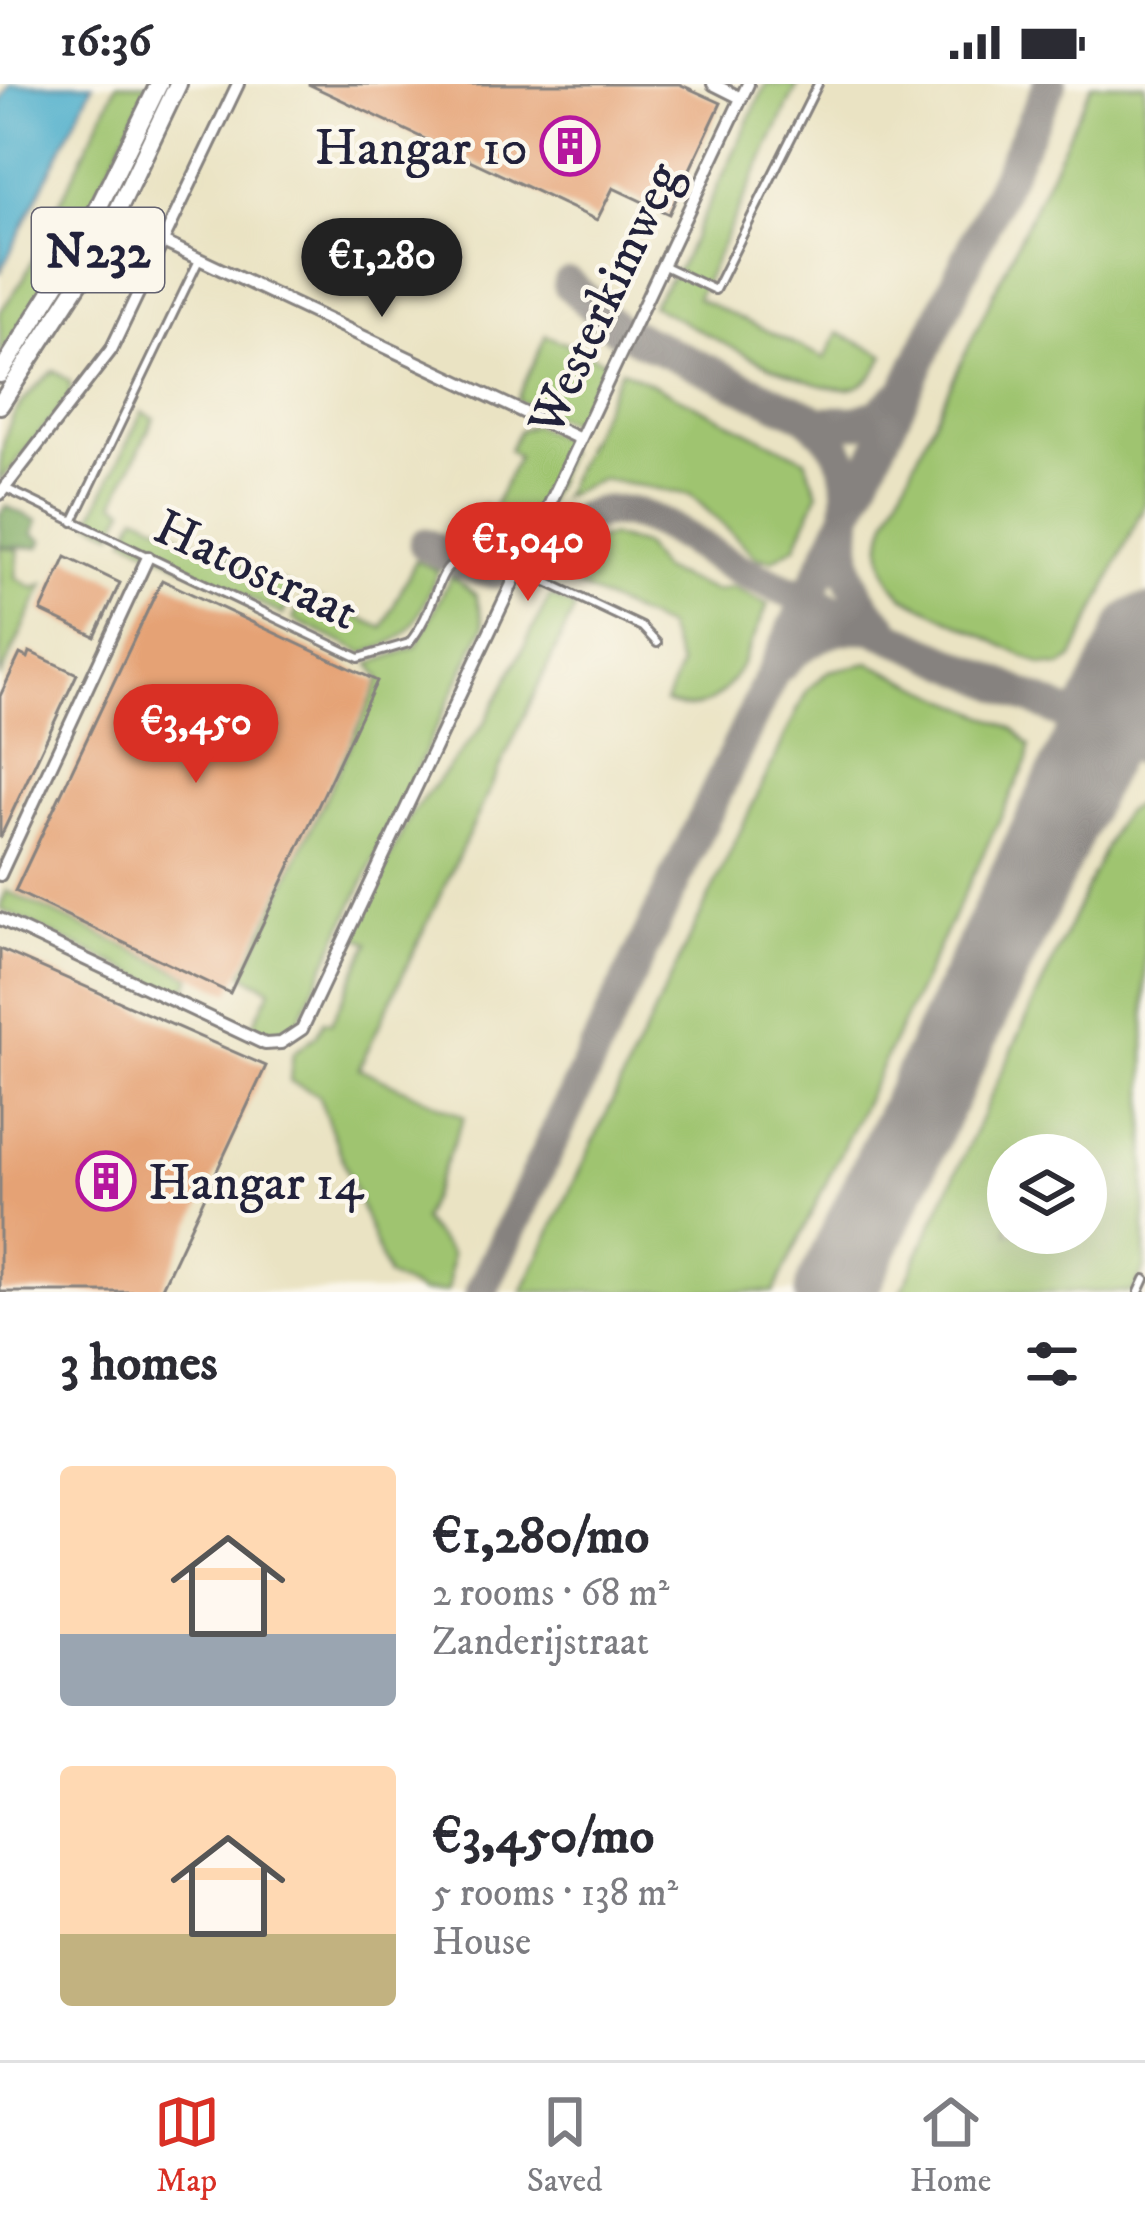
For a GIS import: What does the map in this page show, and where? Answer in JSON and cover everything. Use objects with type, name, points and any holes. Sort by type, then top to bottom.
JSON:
[{"type":"main road","name":"N232","points":[[0,374],[76,253],[159,84]]},
{"type":"main road","name":"N232","points":[[0,406],[94,258],[178,84]]},
{"type":"street","points":[[2,491],[111,350],[238,84]]},
{"type":"street","points":[[712,84],[741,98]]},
{"type":"street","name":"Westerkimweg","points":[[0,919],[265,1043],[281,1043],[302,1029],[748,84]]},
{"type":"street","points":[[163,242],[580,439]]},
{"type":"street","points":[[0,874],[148,557]]},
{"type":"lane","points":[[662,265],[716,290],[818,84]]},
{"type":"lane","points":[[74,522],[199,260]]},
{"type":"lane","name":"Hatostraat","points":[[2,491],[359,658],[410,643],[445,572],[473,555],[518,571]]},
{"type":"lane","points":[[518,571],[642,626],[656,643]]},
{"type":"lane","points":[[1139,1292],[1145,1279]]},
{"type":"green space","points":[[117,84],[150,84],[70,249],[0,356],[0,312],[23,280]]},
{"type":"green space","points":[[766,84],[798,84],[697,298],[825,358],[838,333],[885,355],[876,371],[853,388],[835,388],[782,371],[651,305],[681,264]]},
{"type":"green space","points":[[1092,84],[1145,84],[1145,503],[1073,658],[1061,667],[1042,665],[904,597],[886,570],[882,540],[888,518]]},
{"type":"green space","points":[[546,335],[606,362],[574,420],[567,422],[517,400]]},
{"type":"green space","points":[[621,369],[805,459],[818,493],[796,546],[772,560],[757,557],[691,495],[602,479],[561,497]]},
{"type":"green space","points":[[54,370],[70,382],[70,396],[0,482],[3,446],[12,418]]},
{"type":"green space","points":[[142,412],[154,418],[115,502],[125,508],[114,532],[90,521]]},
{"type":"green space","points":[[533,425],[562,439],[566,453],[542,509],[532,526],[504,548],[486,550],[465,544],[483,505],[493,509],[518,456],[509,450],[519,431]]},
{"type":"green space","points":[[6,506],[38,521],[33,534],[43,540],[39,547],[0,547],[0,515]]},
{"type":"green space","points":[[137,514],[293,588],[283,615],[126,538]]},
{"type":"green space","points":[[610,536],[643,545],[661,570],[715,591],[732,587],[768,605],[732,680],[705,704],[665,703],[680,667],[666,628],[558,577],[583,545]]},
{"type":"green space","points":[[0,547],[19,550],[16,577],[33,588],[44,584],[0,678]]},
{"type":"green space","points":[[416,560],[438,571],[413,624],[395,641],[364,653],[293,619],[305,593],[383,628]]},
{"type":"green space","points":[[451,576],[476,595],[484,626],[299,1020],[274,1034],[251,1028],[271,989],[243,974],[381,679],[370,664],[416,647]]},
{"type":"green space","points":[[550,596],[575,608],[359,1068],[464,1117],[422,1220],[451,1254],[449,1287],[446,1292],[421,1292],[388,1277],[318,1095],[290,1081],[293,1053],[316,1036],[324,1021],[331,1023],[369,943],[354,934],[410,815],[485,723]]},
{"type":"green space","points":[[869,663],[1014,729],[1030,746],[1028,760],[774,1292],[522,1292],[807,690],[829,671]]},
{"type":"green space","points":[[1145,799],[1145,1267],[1133,1292],[901,1292],[1124,812]]},
{"type":"green space","points":[[6,891],[191,977],[182,996],[0,909]]},
{"type":"water","points":[[10,84],[93,84],[0,273],[0,103]]},
{"type":"building","name":"Hangar 10","points":[[308,84],[679,84],[721,103],[669,214],[613,188],[597,220]]},
{"type":"building","points":[[66,557],[120,583],[95,637],[41,611]]},
{"type":"building","points":[[162,580],[377,681],[230,993],[15,891]]},
{"type":"building","points":[[30,652],[77,674],[0,838],[0,696],[20,654],[28,658]]},
{"type":"building","name":"Hangar 14","points":[[0,949],[266,1066],[160,1292],[0,1292]]},
{"type":"taxiway","points":[[481,1292],[1050,84]]},
{"type":"taxiway","points":[[569,284],[616,328],[820,422],[857,422],[877,415],[902,394]]},
{"type":"taxiway","points":[[810,419],[834,444],[846,469],[848,570],[860,597],[884,627]]},
{"type":"taxiway","points":[[425,544],[484,571],[510,570],[586,517],[606,512],[644,517],[743,571],[1145,751]]},
{"type":"taxiway","points":[[781,665],[822,635],[873,628]]},
{"type":"taxiway","points":[[1117,693],[1116,728],[1132,745]]},
{"type":"taxiway","points":[[1069,715],[1085,741],[1073,788]]},
{"type":"runway","points":[[835,1292],[1145,635]]},
{"type":"place","name":"Hangar 10","points":[[570,146]]},
{"type":"place","name":"Hangar 14","points":[[106,1181]]}]
